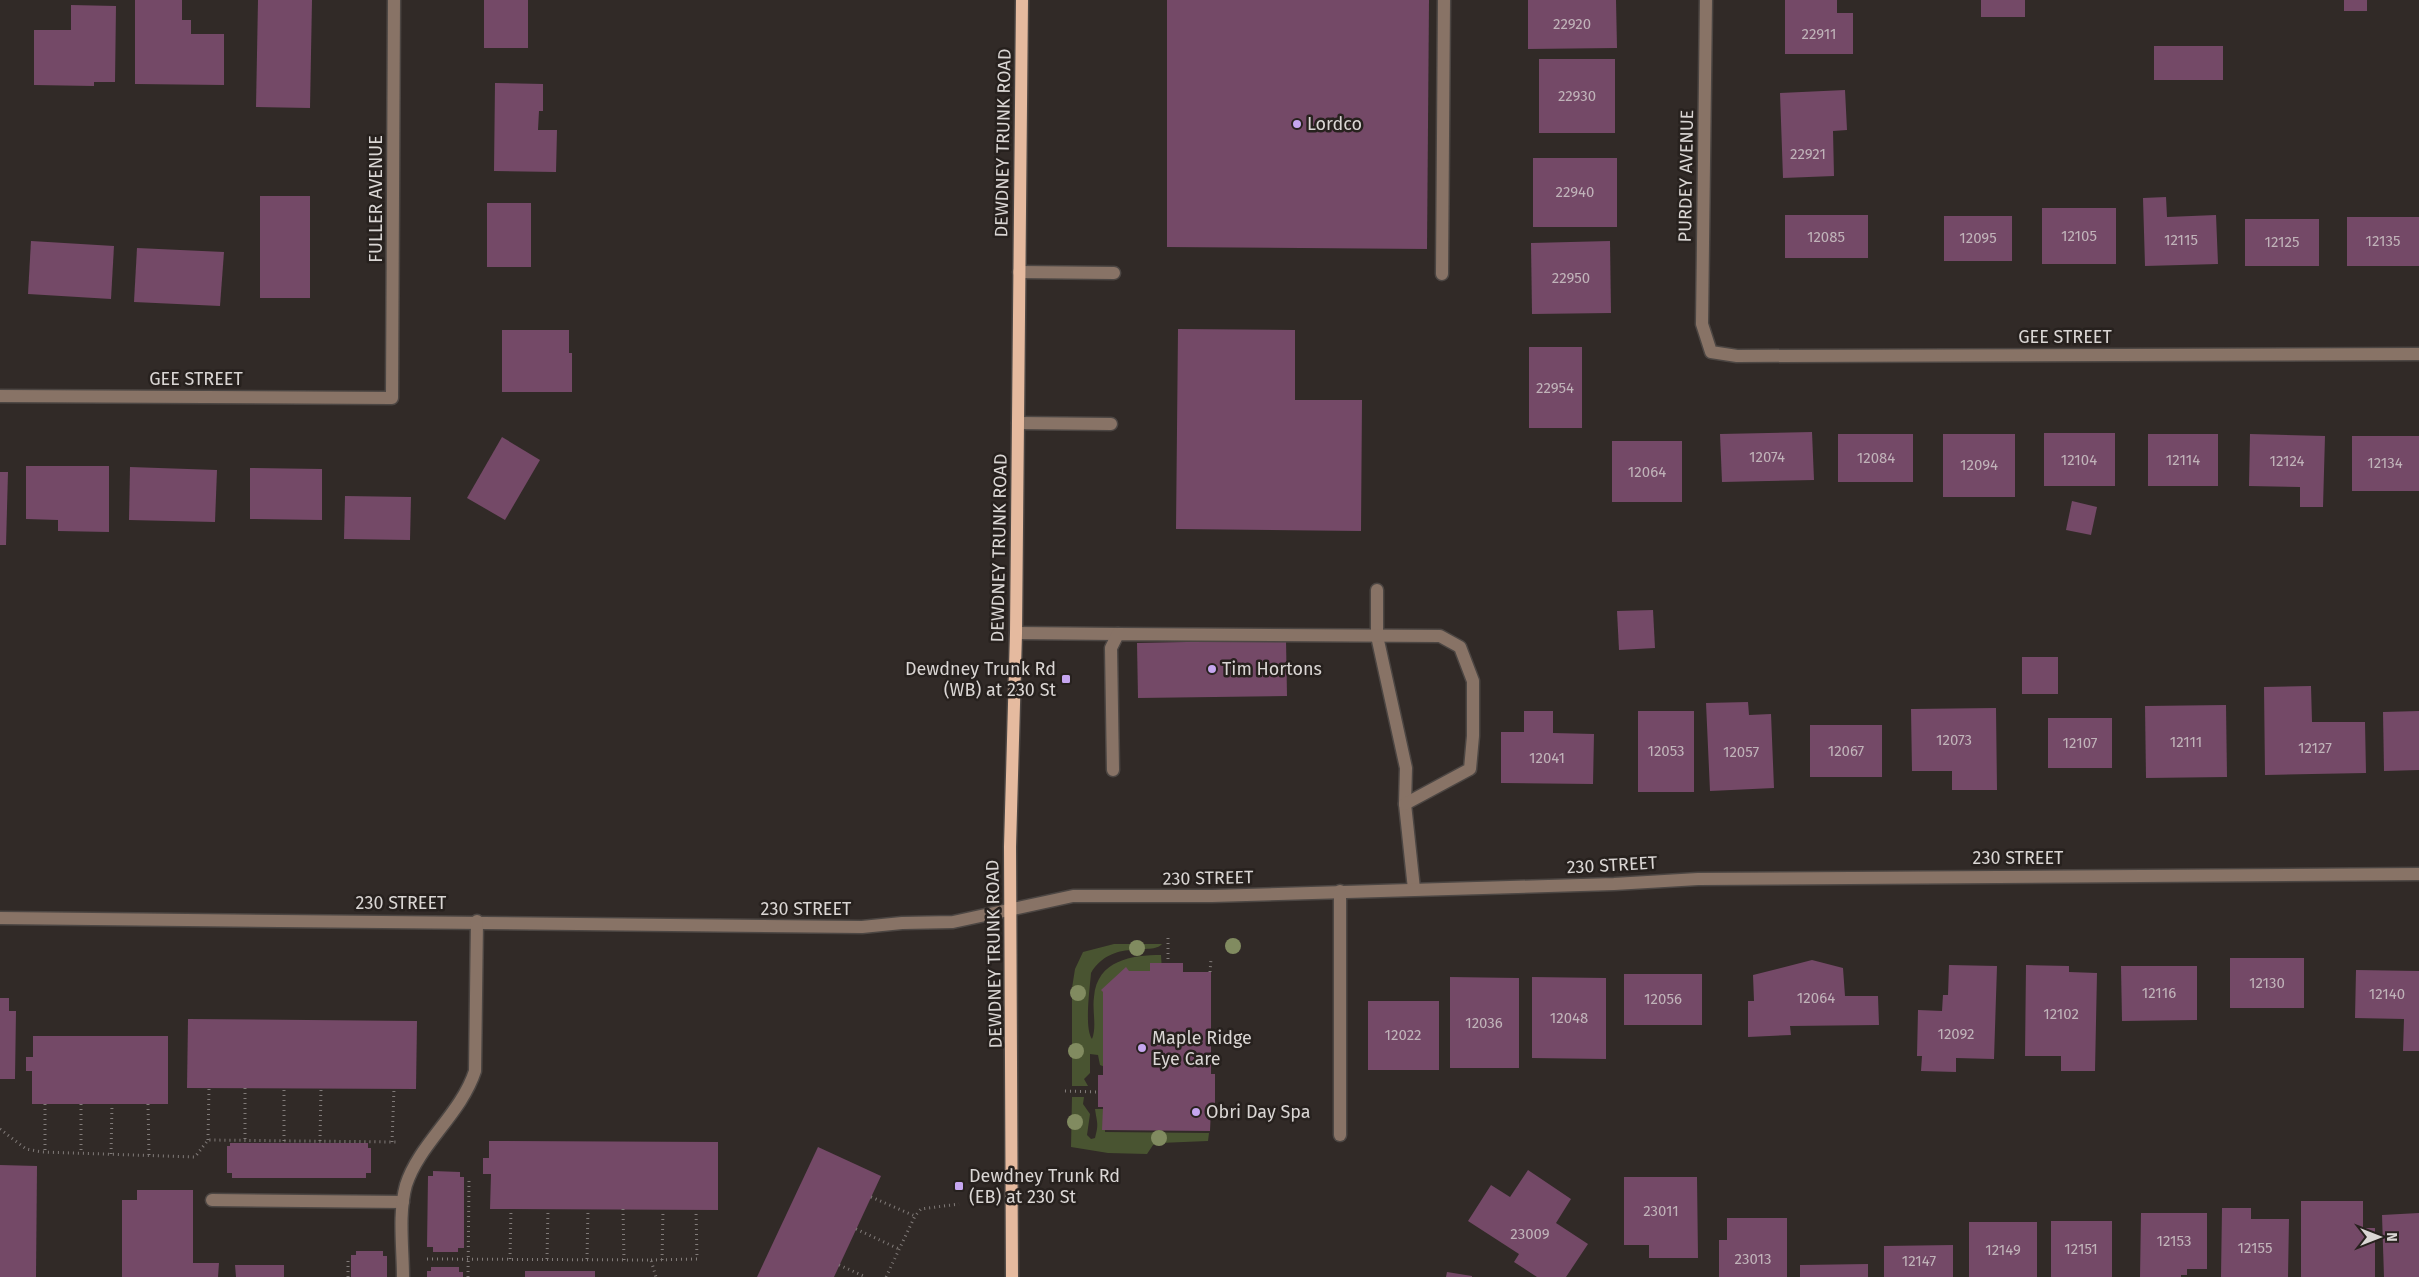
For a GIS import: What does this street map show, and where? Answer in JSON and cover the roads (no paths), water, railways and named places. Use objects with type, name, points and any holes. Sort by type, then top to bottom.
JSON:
[{"type":"main road","name":"DEWDNEY TRUNK ROAD","points":[[1012,1277],[1010,847],[1016,633],[1022,0]]},
{"type":"street","name":"FULLER AVENUE","points":[[392,398],[394,0]]},
{"type":"street","points":[[1442,274],[1444,0]]},
{"type":"street","name":"PURDEY AVENUE","points":[[1706,0],[1702,324],[1711,352]]},
{"type":"street","points":[[1020,272],[1114,273]]},
{"type":"street","name":"GEE STREET","points":[[1711,352],[1736,356],[2419,354]]},
{"type":"street","name":"GEE STREET","points":[[0,396],[392,398]]},
{"type":"street","points":[[1018,423],[1111,424]]},
{"type":"street","points":[[1377,590],[1377,636],[1406,768],[1405,804],[1414,889]]},
{"type":"street","points":[[1016,633],[1440,636],[1460,647],[1473,681],[1473,736],[1470,769],[1405,804]]},
{"type":"street","points":[[1113,770],[1111,648],[1118,634]]},
{"type":"street","name":"230 STREET","points":[[0,918],[477,921],[669,926],[862,927],[953,922],[1073,896],[1212,896],[1569,886],[1698,879],[2419,874]]},
{"type":"street","points":[[1340,891],[1340,1135]]},
{"type":"street","points":[[403,1277],[403,1202],[407,1184],[416,1164],[459,1105],[469,1088],[475,1071],[477,921]]},
{"type":"street","points":[[212,1200],[403,1202]]},
{"type":"place","name":"Lordco","points":[[1297,124]]},
{"type":"place","name":"Tim Hortons","points":[[1212,669]]},
{"type":"place","name":"Dewdney Trunk Rd (WB) at 230 St","points":[[1066,679]]},
{"type":"place","name":"Maple Ridge Eye Care","points":[[1142,1048]]},
{"type":"place","name":"Obri Day Spa","points":[[1196,1112]]},
{"type":"place","name":"Dewdney Trunk Rd (EB) at 230 St","points":[[959,1186]]}]
